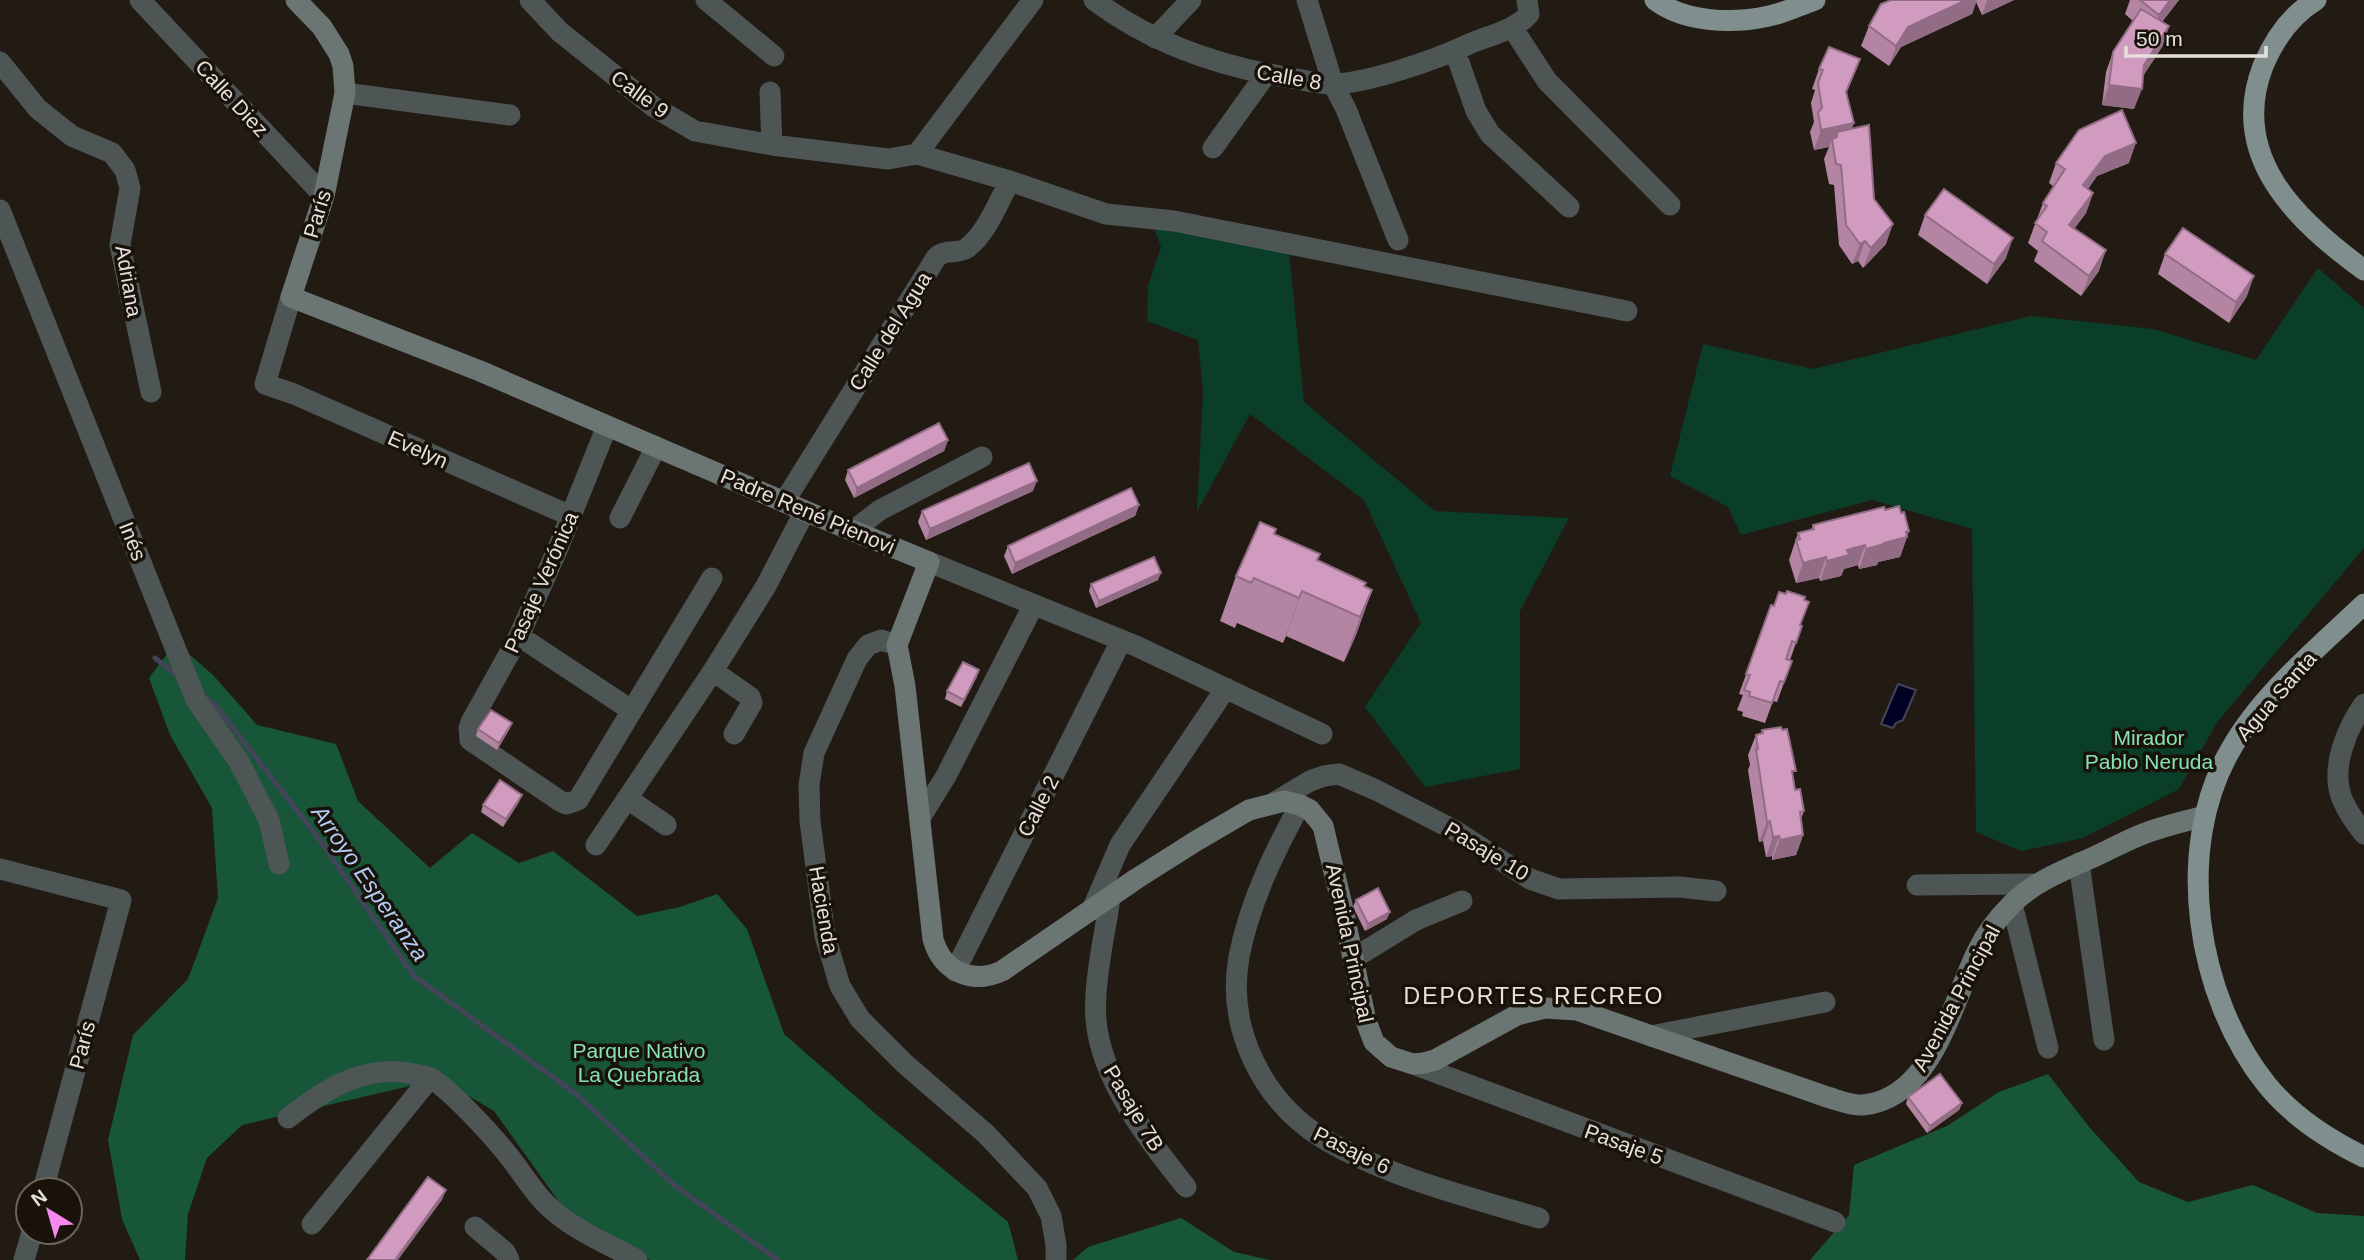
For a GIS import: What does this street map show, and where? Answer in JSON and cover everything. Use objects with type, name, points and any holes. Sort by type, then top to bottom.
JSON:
[{"type":"main road","points":[[1655,0],[1665,8],[1683,14],[1724,20],[1772,16],[1815,0]]},
{"type":"main road","points":[[2316,0],[2290,23],[2274,44],[2265,62],[2257,84],[2253,110],[2255,140],[2271,178],[2288,205],[2332,246],[2364,270]]},
{"type":"main road","name":"Agua Santa","points":[[2364,604],[2304,661],[2250,721],[2231,749],[2204,816],[2200,918],[2204,948],[2224,1014],[2267,1085],[2299,1117],[2333,1142],[2364,1157]]},
{"type":"street","name":"Calle Diez","points":[[140,0],[324,196]]},
{"type":"street","name":"París","points":[[265,384],[324,196],[345,93],[343,66],[333,42],[296,0]]},
{"type":"street","name":"Calle 9","points":[[530,0],[560,32],[664,113],[695,131],[772,145],[888,159],[917,154],[1010,181],[1106,214],[1174,221],[1627,311]]},
{"type":"street","points":[[706,0],[774,56]]},
{"type":"street","points":[[917,154],[1033,0]]},
{"type":"street","name":"Calle 8","points":[[1094,0],[1114,15],[1155,38],[1203,57],[1266,74],[1333,84],[1366,79],[1455,51],[1523,14]]},
{"type":"street","points":[[1155,38],[1191,0]]},
{"type":"street","points":[[1307,0],[1333,84],[1346,108],[1398,240]]},
{"type":"street","points":[[1523,14],[1547,81],[1670,205]]},
{"type":"street","points":[[1455,51],[1476,111],[1490,134],[1569,207]]},
{"type":"street","name":"Adriana","points":[[0,62],[38,109],[72,136],[112,153],[125,170],[130,187],[120,245],[151,392]]},
{"type":"street","points":[[1213,148],[1266,74]]},
{"type":"street","points":[[770,92],[772,145]]},
{"type":"street","points":[[345,93],[510,116]]},
{"type":"street","name":"Calle del Agua","points":[[784,502],[936,258],[945,252],[964,250],[971,244],[980,234],[1010,181]]},
{"type":"street","name":"Inés","points":[[0,210],[196,700],[238,760],[269,820],[279,864]]},
{"type":"street","name":"Padre René Pienovi","points":[[291,297],[480,371],[805,512],[1121,640],[1322,733]]},
{"type":"street","name":"Evelyn","points":[[265,384],[294,394],[571,516]]},
{"type":"street","name":"Pasaje Verónica","points":[[607,426],[519,636],[471,722],[468,734],[473,744],[560,801],[572,803],[582,794],[631,710]]},
{"type":"street","points":[[620,518],[656,447]]},
{"type":"street","points":[[854,530],[880,510],[982,457]]},
{"type":"street","points":[[596,845],[713,671],[766,586],[805,512]]},
{"type":"street","points":[[929,562],[897,646],[905,686],[933,939],[940,957],[955,971],[977,978],[994,975],[1176,854],[1249,810],[1283,801],[1300,805]]},
{"type":"street","points":[[519,636],[631,710],[712,578]]},
{"type":"street","points":[[920,818],[946,776],[1033,606]]},
{"type":"street","name":"Hacienda","points":[[897,646],[881,639],[867,645],[857,659],[814,753],[809,785],[810,821],[825,936],[840,986],[860,1019],[905,1064],[986,1134],[1037,1188],[1051,1216],[1056,1237],[1056,1260]]},
{"type":"street","name":"Calle 2","points":[[955,971],[1121,640]]},
{"type":"street","points":[[713,671],[750,697],[752,703],[734,734]]},
{"type":"street","points":[[1092,910],[1120,845],[1226,688]]},
{"type":"street","points":[[2364,704],[2353,719],[2345,739],[2339,768],[2340,794],[2364,834]]},
{"type":"street","name":"Pasaje 10","points":[[1275,802],[1310,781],[1339,774],[1454,830],[1530,878],[1559,889],[1679,887],[1716,891]]},
{"type":"street","points":[[628,799],[666,825]]},
{"type":"street","name":"Avenida Principal","points":[[1300,805],[1317,817],[1326,836],[1369,1032],[1382,1051],[1391,1057],[1413,1063],[1435,1060],[1506,1020],[1530,1011],[1545,1008],[1577,1010],[1827,1097],[1860,1105],[1873,1103],[1897,1092],[1919,1074],[1944,1028],[1978,950],[1992,927],[2012,904],[2037,884],[2141,834],[2204,816]]},
{"type":"street","name":"Pasaje 6","points":[[1300,805],[1277,847],[1253,908],[1239,957],[1237,1000],[1240,1021],[1253,1062],[1276,1098],[1299,1121],[1345,1150],[1402,1174],[1539,1218]]},
{"type":"street","points":[[2080,863],[2104,1040]]},
{"type":"street","name":"París","points":[[0,869],[121,900],[47,1176]]},
{"type":"street","points":[[1917,885],[2037,884]]},
{"type":"street","name":"Pasaje 7B","points":[[1110,898],[1096,1019],[1102,1055],[1143,1130],[1186,1187]]},
{"type":"street","points":[[1354,958],[1416,920],[1462,901]]},
{"type":"street","points":[[2012,904],[2048,1048]]},
{"type":"street","points":[[1651,1036],[1825,1002]]},
{"type":"street","name":"Pasaje 5","points":[[1413,1063],[1446,1078],[1835,1222]]},
{"type":"street","points":[[288,1118],[316,1095],[342,1082],[373,1072],[401,1071],[430,1078],[503,1149],[545,1203],[581,1230],[637,1260]]},
{"type":"street","points":[[312,1224],[430,1078]]},
{"type":"street","points":[[475,1227],[509,1259]]},
{"type":"green space","points":[[1152,222],[1289,251],[1304,402],[1435,511],[1569,518],[1520,611],[1520,769],[1425,787],[1365,707],[1421,623],[1364,500],[1250,414],[1197,512],[1203,392],[1198,340],[1147,321],[1148,286],[1161,247]]},
{"type":"green space","name":"Mirador Pablo Neruda","points":[[2318,268],[2364,308],[2364,548],[2218,721],[2179,789],[2083,838],[2021,851],[1976,832],[1972,529],[1872,500],[1741,535],[1728,507],[1670,476],[1703,344],[1813,369],[2031,316],[2153,329],[2256,360]]},
{"type":"green space","name":"Parque Nativo La Quebrada","points":[[174,641],[213,675],[257,725],[336,744],[358,801],[430,868],[472,833],[519,863],[553,851],[637,916],[680,907],[717,894],[747,929],[784,1034],[877,1115],[1008,1222],[1018,1260],[650,1260],[567,1213],[494,1111],[440,1079],[242,1125],[207,1158],[188,1214],[185,1260],[140,1260],[122,1219],[108,1140],[133,1035],[188,979],[218,898],[212,808],[170,735],[149,678]]},
{"type":"green space","points":[[2048,1074],[2090,1128],[2139,1182],[2188,1202],[2253,1185],[2317,1213],[2364,1216],[2364,1260],[1810,1260],[1849,1215],[1854,1165],[1947,1126],[1999,1092]]},
{"type":"green space","points":[[1181,1218],[1234,1252],[1270,1260],[1073,1260],[1088,1247]]},
{"type":"water","points":[[1898,684],[1916,690],[1903,720],[1893,728],[1881,724]]},
{"type":"building","points":[[1891,0],[1966,0],[1908,27],[1896,46],[1869,26],[1881,4]]},
{"type":"building","points":[[2140,0],[2170,0],[2159,15]]},
{"type":"building","points":[[2141,9],[2169,26],[2144,65],[2142,89],[2109,85],[2113,52]]},
{"type":"building","points":[[1829,47],[1860,59],[1846,92],[1854,123],[1821,130],[1818,112],[1822,108],[1818,83],[1823,70],[1819,69]]},
{"type":"building","points":[[2122,110],[2136,143],[2105,156],[2083,185],[2093,193],[2069,225],[2106,250],[2089,276],[2042,241],[2047,232],[2035,223],[2047,206],[2043,203],[2065,169],[2056,163],[2079,130]]},
{"type":"building","points":[[1869,125],[1874,199],[1893,224],[1871,248],[1865,241],[1860,244],[1846,225],[1841,165],[1836,164],[1832,139],[1837,137],[1837,132]]},
{"type":"building","points":[[1944,189],[2013,238],[1994,264],[1925,215]]},
{"type":"building","points":[[2183,228],[2254,276],[2236,302],[2165,254]]},
{"type":"building","points":[[939,423],[948,440],[857,488],[848,470]]},
{"type":"building","points":[[1029,463],[1037,481],[930,529],[922,511]]},
{"type":"building","points":[[1131,488],[1139,505],[1015,563],[1008,546]]},
{"type":"building","points":[[1899,506],[1901,513],[1904,512],[1909,531],[1906,532],[1907,537],[1866,549],[1865,545],[1847,550],[1849,555],[1827,561],[1826,557],[1803,563],[1796,540],[1800,539],[1798,533],[1814,529],[1813,525],[1884,507],[1885,510]]},
{"type":"building","points":[[1260,522],[1276,529],[1274,534],[1320,554],[1317,560],[1366,583],[1364,586],[1372,590],[1360,617],[1302,591],[1299,598],[1254,578],[1251,583],[1236,576]]},
{"type":"building","points":[[1154,557],[1161,573],[1099,601],[1091,584]]},
{"type":"building","points":[[1787,591],[1805,597],[1804,600],[1809,602],[1796,643],[1792,641],[1786,659],[1792,661],[1784,682],[1780,681],[1772,703],[1749,696],[1750,692],[1744,690],[1750,675],[1746,674],[1771,605],[1774,606],[1779,592],[1786,594]]},
{"type":"building","points":[[963,662],[979,670],[964,700],[947,691]]},
{"type":"building","points":[[491,710],[512,723],[499,743],[478,729]]},
{"type":"building","points":[[1781,727],[1782,730],[1787,729],[1796,771],[1792,771],[1795,790],[1800,789],[1804,811],[1800,812],[1803,835],[1780,840],[1779,836],[1773,837],[1770,821],[1767,822],[1756,735],[1763,733],[1762,730]]},
{"type":"building","points":[[500,780],[522,795],[506,819],[483,805]]},
{"type":"building","points":[[1378,888],[1390,912],[1368,924],[1356,900]]},
{"type":"building","points":[[1940,1074],[1962,1103],[1930,1126],[1908,1097]]},
{"type":"building","points":[[428,1177],[446,1190],[395,1260],[367,1260]]},
{"type":"waterway","name":"Arroyo Esperanza","points":[[155,658],[178,676]]},
{"type":"waterway","name":"Arroyo Esperanza","points":[[205,697],[216,706],[319,839],[414,976],[576,1094],[674,1185],[778,1260]]},
{"type":"district","name":"DEPORTES RECREO","points":[[1534,996]]}]
